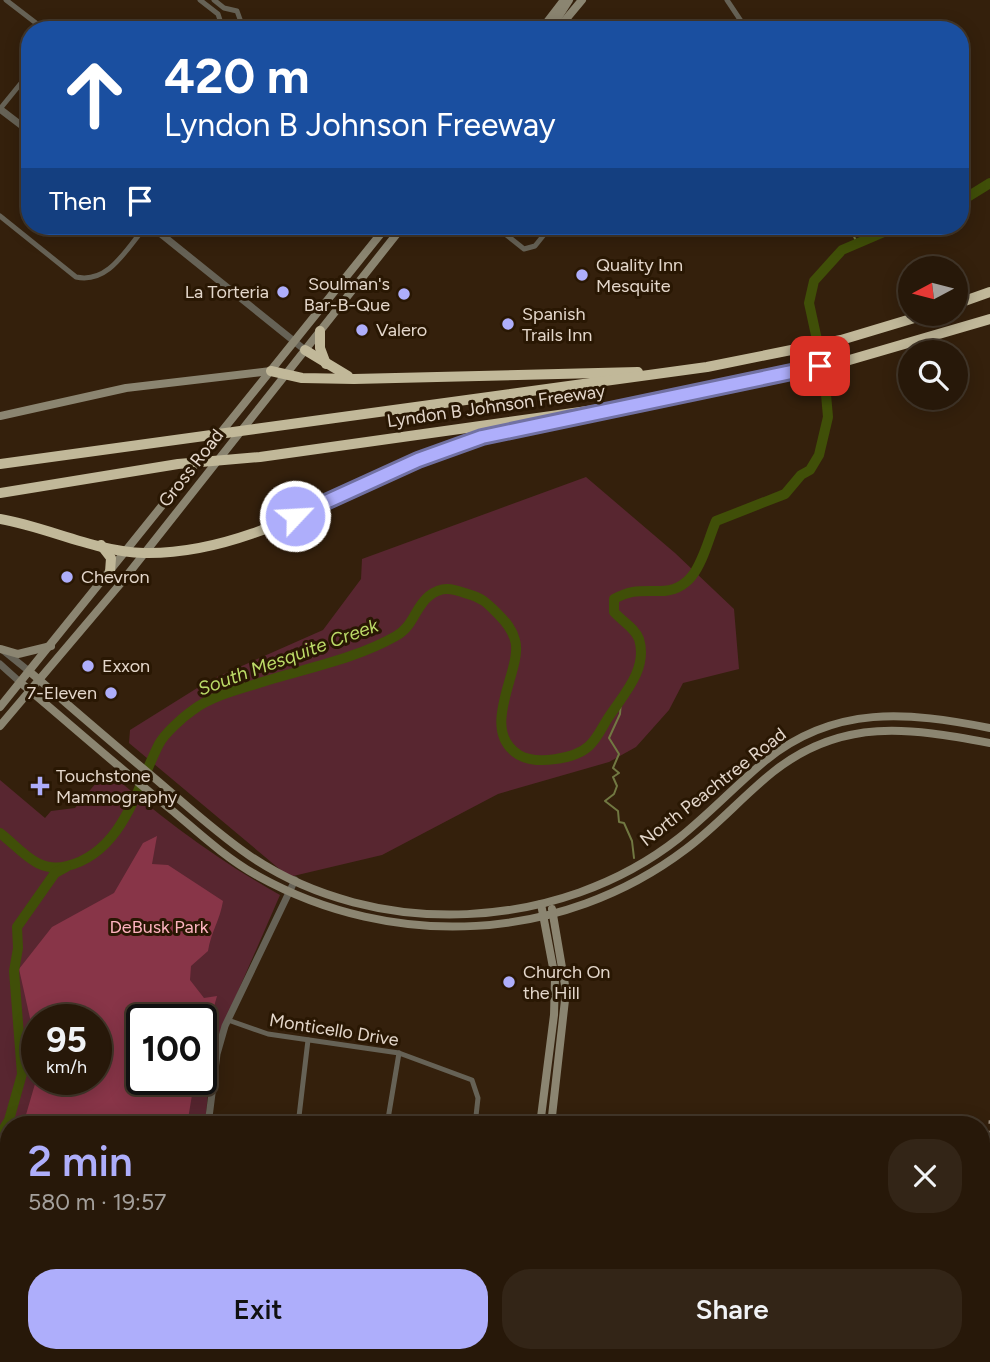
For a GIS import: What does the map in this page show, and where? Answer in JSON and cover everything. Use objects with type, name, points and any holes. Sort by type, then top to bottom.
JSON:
[{"type":"highway","points":[[968,300],[990,292]]},
{"type":"highway","name":"Lyndon B Johnson Freeway","points":[[0,493],[178,464],[261,457],[673,398],[846,361],[990,319]]},
{"type":"highway","name":"Lyndon B Johnson Freeway","points":[[0,464],[662,373],[791,352],[898,323]]},
{"type":"highway","points":[[320,331],[320,348],[326,364]]},
{"type":"highway","points":[[305,350],[354,379]]},
{"type":"highway","points":[[271,371],[284,375],[354,379],[617,371],[662,373]]},
{"type":"highway","points":[[0,519],[127,551],[145,553],[198,547],[246,535],[428,455],[482,437],[673,398]]},
{"type":"highway","points":[[101,545],[111,558],[110,572]]},
{"type":"main road","points":[[548,21],[564,0]]},
{"type":"main road","points":[[556,21],[569,0]]},
{"type":"main road","points":[[564,21],[582,0]]},
{"type":"main road","name":"Gross Road","points":[[0,707],[380,235]]},
{"type":"main road","name":"Gross Road","points":[[0,726],[145,553],[396,235]]},
{"type":"main road","points":[[371,246],[380,255]]},
{"type":"main road","points":[[0,416],[127,388],[271,371]]},
{"type":"main road","points":[[89,598],[100,607]]},
{"type":"main road","points":[[1,649],[18,654],[51,646]]},
{"type":"main road","name":"North Peachtree Road","points":[[30,672],[173,794],[251,856],[295,880],[348,900],[420,913],[479,914],[551,902],[634,868],[679,838],[767,760],[790,744],[828,726],[851,720],[899,715],[990,728]]},
{"type":"main road","name":"North Peachtree Road","points":[[21,683],[163,804],[255,874],[289,892],[348,914],[422,927],[480,927],[544,916],[589,904],[627,887],[688,848],[774,771],[830,740],[854,733],[898,729],[990,743]]},
{"type":"main road","points":[[99,750],[109,740]]},
{"type":"main road","points":[[679,838],[688,848]]},
{"type":"main road","points":[[551,902],[566,991],[552,1116]]},
{"type":"main road","points":[[541,904],[553,956],[555,1001],[541,1116]]},
{"type":"street","points":[[6,0],[33,21]]},
{"type":"street","points":[[200,0],[218,14],[220,21]]},
{"type":"street","points":[[214,0],[224,8],[237,10],[241,21]]},
{"type":"street","points":[[727,0],[741,21]]},
{"type":"street","points":[[21,83],[0,109],[21,125]]},
{"type":"street","points":[[0,216],[21,233]]},
{"type":"street","points":[[24,235],[76,277],[89,280],[97,279],[111,268],[140,235]]},
{"type":"street","points":[[160,235],[305,350]]},
{"type":"street","points":[[506,235],[520,247],[527,249],[535,246],[544,235]]},
{"type":"street","name":"North Peachtree Road","points":[[1,649],[30,672]]},
{"type":"street","name":"North Peachtree Road","points":[[0,664],[21,683]]},
{"type":"street","points":[[209,1116],[217,1054],[228,1020],[295,880]]},
{"type":"street","name":"Monticello Drive","points":[[228,1020],[264,1034],[399,1053],[471,1080],[478,1098],[476,1116]]},
{"type":"street","points":[[299,1116],[308,1040]]},
{"type":"street","points":[[388,1116],[399,1053]]},
{"type":"green space","points":[[586,477],[675,553],[734,609],[739,669],[683,683],[669,710],[636,747],[609,762],[498,794],[382,855],[289,877],[129,743],[130,730],[210,680],[323,630],[361,579],[362,559]]},
{"type":"green space","name":"DeBusk Park","points":[[107,770],[147,805],[190,837],[280,895],[217,1040],[217,1004],[126,1004],[126,1095],[208,1095],[206,1116],[0,1116],[0,780],[45,818],[51,811],[75,808]]},
{"type":"green space","points":[[157,836],[152,864],[168,865],[223,901],[208,951],[191,966],[190,980],[204,998],[217,996],[215,1004],[126,1004],[126,1095],[192,1095],[188,1116],[26,1116],[32,1095],[112,1095],[112,1004],[27,1004],[19,969],[52,927],[114,893],[143,843]]},
{"type":"waterway","name":"South Mesquite Creek","points":[[969,196],[990,183]]},
{"type":"waterway","points":[[853,235],[858,245]]},
{"type":"waterway","name":"South Mesquite Creek","points":[[0,833],[30,858],[47,866],[56,868],[86,859],[115,833],[135,798],[159,744],[189,713],[223,694],[345,658],[380,644],[402,632],[424,600],[444,589],[481,599],[504,620],[514,636],[514,666],[502,715],[502,730],[507,744],[519,755],[535,760],[555,759],[583,751],[595,739],[638,670],[641,650],[639,639],[614,612],[614,599],[640,591],[671,590],[682,585],[697,568],[716,521],[785,494],[801,475],[810,470],[819,455],[828,417],[824,372],[809,303],[814,281],[842,250],[877,235]]},
{"type":"waterway","points":[[621,701],[620,714],[609,738],[619,754],[613,768],[619,773],[613,777],[617,786],[614,794],[605,801],[618,811],[619,822],[624,823],[632,841],[634,858]]},
{"type":"waterway","points":[[10,1116],[22,1074],[14,971],[18,948],[17,927],[55,873],[66,867]]},
{"type":"place","name":"Quality Inn Mesquite","points":[[582,275]]},
{"type":"place","name":"La Torteria","points":[[283,292]]},
{"type":"place","name":"Soulman's Bar-B-Que","points":[[404,294]]},
{"type":"place","name":"Spanish Trails Inn","points":[[508,324]]},
{"type":"place","name":"Valero","points":[[362,330]]},
{"type":"place","name":"Chevron","points":[[67,577]]},
{"type":"place","name":"Exxon","points":[[88,666]]},
{"type":"place","name":"7-Eleven","points":[[111,693]]},
{"type":"place","name":"Touchstone Mammography","points":[[40,786]]},
{"type":"place","name":"Church On the Hill","points":[[509,982]]},
{"type":"route","points":[[295,516],[439,451],[482,437],[713,391],[820,366]]}]
